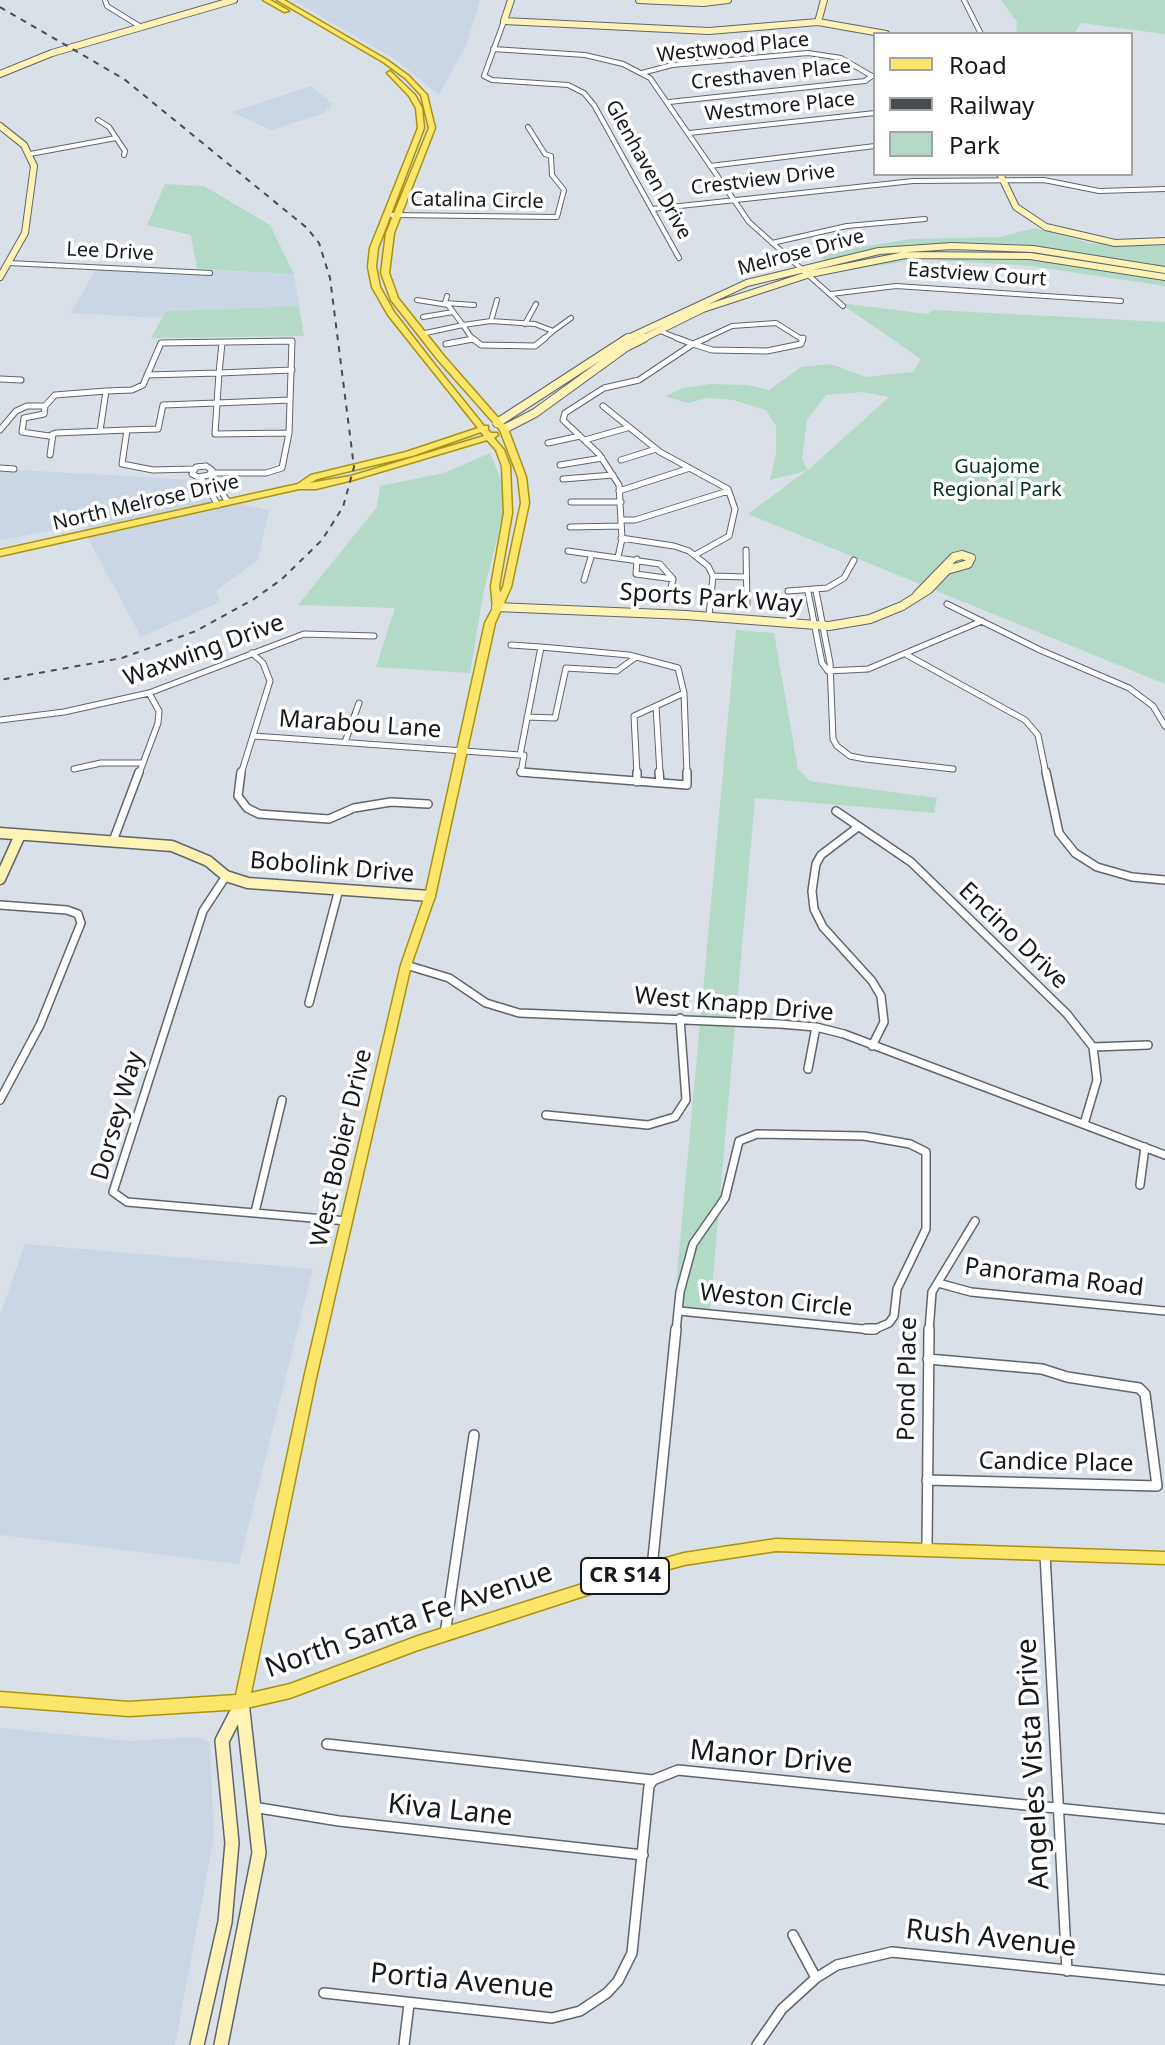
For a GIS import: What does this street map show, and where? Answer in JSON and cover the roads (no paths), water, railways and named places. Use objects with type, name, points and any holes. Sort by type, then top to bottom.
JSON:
[{"type":"main road","points":[[0,74],[52,53],[234,0]]},
{"type":"main road","points":[[266,0],[397,77],[412,95],[419,111],[421,128],[392,215],[385,273],[394,298],[421,334],[501,426],[522,477],[525,503],[507,587],[496,607]]},
{"type":"main road","points":[[280,0],[407,77],[424,95],[432,116],[432,129],[374,248],[372,267],[376,287],[405,332],[488,439],[500,450],[509,481],[508,513],[495,586],[496,607]]},
{"type":"main road","name":"Glenhaven Drive","points":[[504,21],[511,0]]},
{"type":"main road","points":[[639,0],[728,0]]},
{"type":"main road","points":[[818,22],[821,1]]},
{"type":"main road","points":[[504,21],[699,31],[818,22],[878,32]]},
{"type":"main road","points":[[419,111],[426,115],[426,124],[432,129]]},
{"type":"main road","points":[[0,126],[30,154],[34,166],[25,233],[0,277]]},
{"type":"main road","points":[[1001,177],[1016,207],[1046,227],[1115,243],[1165,241]]},
{"type":"main road","name":"Melrose Drive","points":[[488,439],[501,426],[614,345],[653,324],[747,283],[803,267],[879,251],[952,246],[1033,249],[1165,270]]},
{"type":"main road","name":"Melrose Drive","points":[[482,430],[535,413],[626,347],[658,330],[703,309],[810,274],[905,255],[951,253],[1030,256],[1165,277]]},
{"type":"main road","points":[[405,332],[416,333],[441,358]]},
{"type":"main road","name":"North Melrose Drive","points":[[299,486],[314,477],[409,454],[482,430]]},
{"type":"main road","name":"North Melrose Drive","points":[[0,553],[299,486],[316,486],[353,478],[488,439]]},
{"type":"main road","name":"Sports Park Way","points":[[496,607],[709,616],[819,627],[881,615],[929,589],[947,570],[968,564],[971,558],[962,555],[954,557],[917,595]]},
{"type":"main road","name":"West Bobier Drive","points":[[242,1702],[406,965],[430,896],[496,607]]},
{"type":"main road","name":"Bobolink Drive","points":[[0,833],[186,849],[226,876],[248,883],[430,896]]},
{"type":"main road","points":[[0,879],[20,835]]},
{"type":"main road","name":"North Santa Fe Avenue","points":[[0,1699],[129,1709],[242,1702],[304,1686],[445,1634],[652,1568],[684,1559],[776,1545],[1165,1558]]},
{"type":"main road","points":[[221,2045],[259,1853],[242,1702]]},
{"type":"main road","points":[[197,2045],[225,1922],[232,1843],[228,1776],[222,1741],[242,1702]]},
{"type":"street","points":[[105,0],[107,6],[141,27]]},
{"type":"street","points":[[964,0],[980,32]]},
{"type":"street","name":"Glenhaven Drive","points":[[504,21],[483,74],[486,78],[568,85],[584,93],[679,258]]},
{"type":"street","points":[[493,49],[585,55],[642,73],[658,86],[749,222],[803,267],[843,306]]},
{"type":"street","name":"Westwood Place","points":[[642,73],[672,65],[808,53],[841,58],[870,74]]},
{"type":"street","name":"Cresthaven Place","points":[[669,102],[865,81],[871,78],[870,74]]},
{"type":"street","name":"Westmore Place","points":[[689,133],[873,113]]},
{"type":"street","points":[[98,120],[109,127],[125,151],[124,155]]},
{"type":"street","name":"Catalina Circle","points":[[392,215],[557,217],[564,190],[552,175],[551,156],[545,154],[528,127]]},
{"type":"street","points":[[30,154],[116,138]]},
{"type":"street","points":[[710,166],[873,146]]},
{"type":"street","name":"Crestview Drive","points":[[652,209],[889,182],[1001,177],[1044,180],[1113,192],[1165,189]]},
{"type":"street","points":[[772,243],[847,226],[925,219]]},
{"type":"street","name":"Lee Drive","points":[[9,263],[210,273]]},
{"type":"street","name":"Eastview Court","points":[[831,294],[896,286],[1121,301]]},
{"type":"street","points":[[445,303],[447,296]]},
{"type":"street","points":[[417,300],[474,305]]},
{"type":"street","points":[[491,321],[497,300]]},
{"type":"street","points":[[445,303],[481,345],[538,345],[571,318]]},
{"type":"street","points":[[525,324],[536,304]]},
{"type":"street","points":[[423,317],[453,312]]},
{"type":"street","points":[[421,334],[491,321],[525,324],[553,331]]},
{"type":"street","points":[[618,557],[621,538],[619,491],[602,458],[563,420],[565,413],[604,388],[639,380],[693,344],[732,326],[757,322],[779,324],[804,338],[796,346],[760,351],[712,350],[693,344],[658,330]]},
{"type":"street","points":[[446,344],[473,339]]},
{"type":"street","points":[[43,435],[45,406],[55,395],[137,388],[143,385],[161,343],[292,341],[289,433],[280,470],[201,477]]},
{"type":"street","points":[[222,343],[215,434],[289,433]]},
{"type":"street","points":[[147,375],[292,370]]},
{"type":"street","points":[[0,379],[21,380]]},
{"type":"street","points":[[100,431],[106,391]]},
{"type":"street","points":[[44,414],[24,418],[22,432],[43,435],[158,429],[163,405],[290,400]]},
{"type":"street","points":[[0,430],[22,408],[45,406]]},
{"type":"street","points":[[603,406],[656,449],[728,491],[735,509],[729,536],[695,555]]},
{"type":"street","points":[[548,443],[627,428]]},
{"type":"street","points":[[127,430],[122,464],[153,470],[206,466],[211,468],[223,504]]},
{"type":"street","points":[[50,455],[53,434]]},
{"type":"street","points":[[621,460],[656,449]]},
{"type":"street","points":[[560,465],[602,458]]},
{"type":"street","points":[[0,468],[14,469]]},
{"type":"street","points":[[619,491],[690,468]]},
{"type":"street","points":[[193,469],[192,474],[201,477],[223,504]]},
{"type":"street","points":[[563,479],[613,475]]},
{"type":"street","points":[[570,527],[635,520],[728,491]]},
{"type":"street","points":[[571,502],[621,502]]},
{"type":"street","points":[[621,538],[674,546],[695,555],[708,566],[713,576],[709,616]]},
{"type":"street","points":[[746,550],[747,607]]},
{"type":"street","points":[[568,551],[660,564],[673,579]]},
{"type":"street","points":[[584,580],[592,554]]},
{"type":"street","points":[[637,559],[636,574],[673,579]]},
{"type":"street","points":[[788,591],[816,591],[844,578],[854,560]]},
{"type":"street","points":[[713,576],[746,577]]},
{"type":"street","points":[[670,592],[673,579]]},
{"type":"street","points":[[816,591],[822,663],[828,671],[833,739],[850,756],[953,769]]},
{"type":"street","points":[[808,592],[819,627]]},
{"type":"street","points":[[947,604],[1129,688],[1153,706],[1165,726]]},
{"type":"street","points":[[828,671],[868,669],[982,621]]},
{"type":"street","name":"Waxwing Drive","points":[[0,720],[64,712],[149,693],[284,639],[304,634],[374,636]]},
{"type":"street","points":[[511,645],[541,647],[636,657],[678,668],[684,693],[687,785],[521,773],[524,755],[520,755],[541,647]]},
{"type":"street","points":[[252,653],[263,663],[270,681],[237,786],[238,796],[247,808],[259,814],[329,819],[354,808],[391,802],[428,804]]},
{"type":"street","points":[[907,655],[1025,720],[1038,735],[1059,833],[1075,853],[1097,867],[1132,877],[1165,880]]},
{"type":"street","points":[[527,717],[555,718],[566,668],[617,671],[636,657]]},
{"type":"street","points":[[113,841],[158,723],[159,711],[149,693]]},
{"type":"street","points":[[637,782],[634,716],[684,693]]},
{"type":"street","points":[[345,742],[359,703]]},
{"type":"street","points":[[656,706],[660,783]]},
{"type":"street","name":"Marabou Lane","points":[[254,736],[520,755]]},
{"type":"street","points":[[74,769],[101,763],[142,763]]},
{"type":"street","name":"Encino Drive","points":[[836,811],[911,862],[1067,1014],[1093,1047]]},
{"type":"street","points":[[858,827],[821,855],[816,864],[812,891],[814,909],[823,927],[872,981],[881,996],[884,1022],[872,1046]]},
{"type":"street","name":"Dorsey Way","points":[[226,876],[203,911],[113,1192],[127,1202],[347,1221]]},
{"type":"street","points":[[309,1003],[339,889]]},
{"type":"street","points":[[0,905],[67,910],[78,914],[87,910]]},
{"type":"street","points":[[0,1100],[40,1025],[81,923],[78,914]]},
{"type":"street","name":"West Knapp Drive","points":[[406,965],[449,978],[486,1003],[519,1013],[680,1018],[816,1027],[844,1034],[1165,1155]]},
{"type":"street","points":[[546,1115],[648,1125],[675,1117],[686,1100],[680,1018]]},
{"type":"street","points":[[808,1069],[816,1027]]},
{"type":"street","points":[[1084,1124],[1097,1080],[1093,1047],[1148,1045]]},
{"type":"street","points":[[255,1212],[282,1100]]},
{"type":"street","name":"Weston Circle","points":[[652,1568],[680,1292],[693,1244],[725,1198],[739,1141],[768,1134],[864,1136],[910,1144],[926,1152],[926,1229],[897,1289],[894,1316],[889,1323],[873,1330],[679,1311]]},
{"type":"street","points":[[1140,1185],[1145,1147]]},
{"type":"street","name":"Pond Place","points":[[927,1549],[929,1306],[938,1283],[975,1221]]},
{"type":"street","name":"Panorama Road","points":[[938,1283],[971,1292],[1165,1311]]},
{"type":"street","name":"Candice Place","points":[[927,1480],[1157,1486],[1145,1394],[1139,1388],[1079,1380],[1042,1369],[928,1359]]},
{"type":"street","points":[[445,1634],[474,1435]]},
{"type":"street","name":"Angeles Vista Drive","points":[[1045,1554],[1067,1971]]},
{"type":"street","name":"Manor Drive","points":[[327,1744],[653,1780],[678,1770],[1165,1819]]},
{"type":"street","name":"Portia Avenue","points":[[324,1993],[552,2018],[580,2011],[607,1993],[618,1981],[632,1953],[649,1786],[653,1780]]},
{"type":"street","name":"Kiva Lane","points":[[253,1807],[339,1821],[643,1855]]},
{"type":"street","points":[[793,1935],[816,1978]]},
{"type":"street","name":"Rush Avenue","points":[[757,2045],[782,2009],[816,1978],[837,1965],[892,1952],[1165,1980]]},
{"type":"street","points":[[404,2045],[409,2004]]},
{"type":"railway","points":[[0,7],[124,79],[307,228],[319,243],[330,278],[354,467],[343,507],[322,540],[282,579],[254,599],[196,631],[122,658],[0,680]]},
{"type":"park label","name":"Guajome Regional Park","points":[[997,478]]}]
